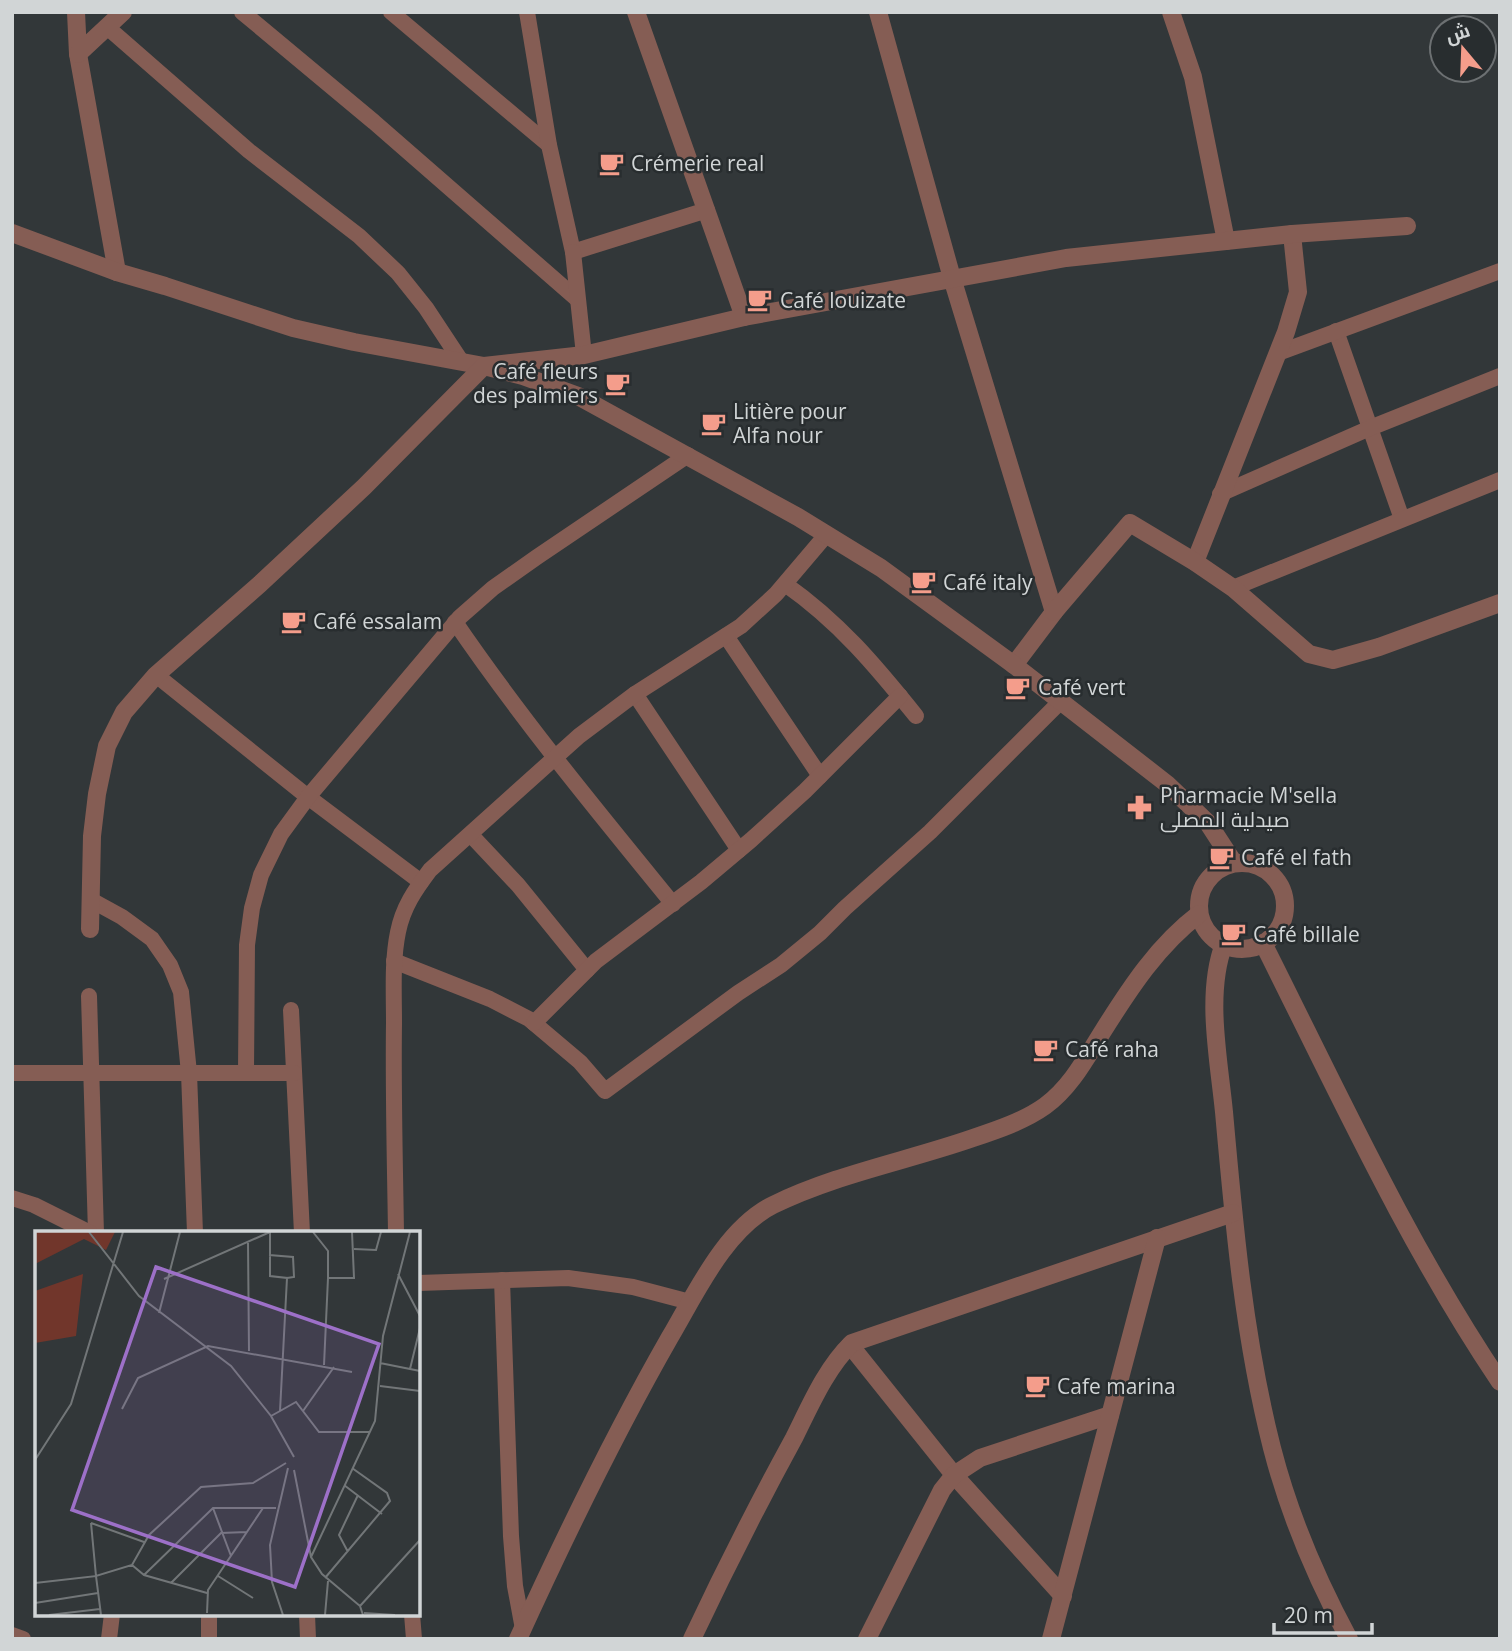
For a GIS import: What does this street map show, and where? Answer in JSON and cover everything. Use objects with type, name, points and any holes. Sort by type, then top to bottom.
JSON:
[{"type":"street","points":[[76,12],[78,54],[117,272]]},
{"type":"street","points":[[78,54],[123,12]]},
{"type":"street","points":[[636,12],[744,317]]},
{"type":"street","points":[[878,12],[952,278],[1054,612]]},
{"type":"street","points":[[1171,12],[1193,77],[1226,241]]},
{"type":"street","points":[[89,929],[92,836],[103,760],[111,734],[124,712],[156,675],[260,584],[355,495],[484,366],[584,355],[744,317],[1066,258],[1292,234],[1407,226]]},
{"type":"street","points":[[12,233],[117,272],[293,328],[484,366],[523,376],[578,396],[688,455],[881,568],[1014,665],[1191,805],[1217,836],[1234,863]]},
{"type":"street","points":[[1195,562],[1278,353],[1298,292],[1292,234]]},
{"type":"street","points":[[1014,665],[1054,612],[1130,523],[1233,588],[1309,654],[1333,660],[1379,647],[1500,603]]},
{"type":"street","points":[[1234,863],[1247,863],[1271,874],[1280,885],[1284,898],[1285,911],[1281,924],[1263,943],[1250,948],[1236,948],[1212,937],[1199,914],[1203,887],[1221,868],[1234,863]]},
{"type":"street","points":[[520,1634],[631,1405],[704,1279],[734,1237],[755,1216],[771,1206],[835,1180],[996,1131],[1043,1108],[1058,1097],[1077,1074],[1120,1004],[1154,957],[1181,928],[1199,914]]},
{"type":"street","points":[[1263,943],[1350,1121],[1424,1259],[1500,1382]]},
{"type":"street","points":[[1223,944],[1216,967],[1214,995],[1233,1213],[1257,1385],[1272,1449],[1289,1503],[1326,1596],[1349,1639]]},
{"type":"street","points":[[692,1639],[804,1418],[850,1345],[863,1337],[1233,1213]]},
{"type":"street","points":[[1051,1639],[1157,1238]]},
{"type":"street","points":[[850,1345],[954,1475],[1063,1596]]},
{"type":"street","points":[[867,1639],[942,1490],[954,1475],[981,1458],[1110,1415]]},
{"type":"lane","points":[[242,12],[374,122],[577,299]]},
{"type":"lane","points":[[391,12],[549,145]]},
{"type":"lane","points":[[527,12],[549,145],[573,252],[584,355]]},
{"type":"lane","points":[[107,27],[249,151],[359,236],[398,273],[426,308],[461,361]]},
{"type":"lane","points":[[573,252],[707,210]]},
{"type":"lane","points":[[1278,353],[1500,271]]},
{"type":"lane","points":[[1336,331],[1402,519]]},
{"type":"lane","points":[[1220,494],[1370,428],[1500,376]]},
{"type":"lane","points":[[246,1072],[247,945],[252,908],[261,875],[281,834],[307,797],[455,622],[494,588],[688,455]]},
{"type":"lane","points":[[1233,588],[1500,480]]},
{"type":"lane","points":[[396,1231],[394,961],[398,931],[406,905],[430,870],[579,736],[635,694],[741,626],[785,584],[827,534]]},
{"type":"lane","points":[[785,584],[817,607],[857,645],[916,716]]},
{"type":"lane","points":[[455,622],[496,683],[673,904]]},
{"type":"lane","points":[[726,636],[820,776]]},
{"type":"lane","points":[[156,675],[307,797],[421,882]]},
{"type":"lane","points":[[635,694],[739,850]]},
{"type":"lane","points":[[534,1023],[587,970],[739,850],[820,776],[900,696]]},
{"type":"lane","points":[[394,961],[517,1012],[580,1062],[605,1091],[738,993],[781,965],[820,933],[930,832],[1061,701]]},
{"type":"lane","points":[[471,835],[518,885],[587,970]]},
{"type":"lane","points":[[90,900],[122,917],[152,939],[170,965],[184,1001],[195,1231]]},
{"type":"lane","points":[[89,996],[96,1231]]},
{"type":"lane","points":[[290,1010],[302,1231]]},
{"type":"lane","points":[[12,1073],[294,1073]]},
{"type":"lane","points":[[12,1198],[34,1205],[86,1231]]},
{"type":"lane","points":[[420,1283],[568,1278],[633,1287],[690,1302]]},
{"type":"lane","points":[[502,1280],[511,1536],[520,1634]]},
{"type":"lane","points":[[109,1639],[111,1616]]},
{"type":"lane","points":[[209,1616],[209,1639]]},
{"type":"lane","points":[[307,1616],[308,1639]]},
{"type":"lane","points":[[412,1616],[414,1639]]},
{"type":"lane","points":[[12,1635],[23,1639]]},
{"type":"place","name":"Crémerie real","points":[[611,163]]},
{"type":"place","name":"Café louizate","points":[[760,300]]},
{"type":"place","name":"Café fleurs des palmiers","points":[[618,383]]},
{"type":"place","name":"Litière pour Alfa nour","points":[[713,423]]},
{"type":"place","name":"Café italy","points":[[923,582]]},
{"type":"place","name":"Café essalam","points":[[293,621]]},
{"type":"place","name":"Café vert","points":[[1018,687]]},
{"type":"place","name":"Pharmacie M'sella صيدلية المصلى","points":[[1140,807]]},
{"type":"place","name":"Café el fath","points":[[1221,857]]},
{"type":"place","name":"Café billale","points":[[1233,934]]},
{"type":"place","name":"Café raha","points":[[1045,1049]]},
{"type":"place","name":"Cafe marina","points":[[1037,1386]]}]
